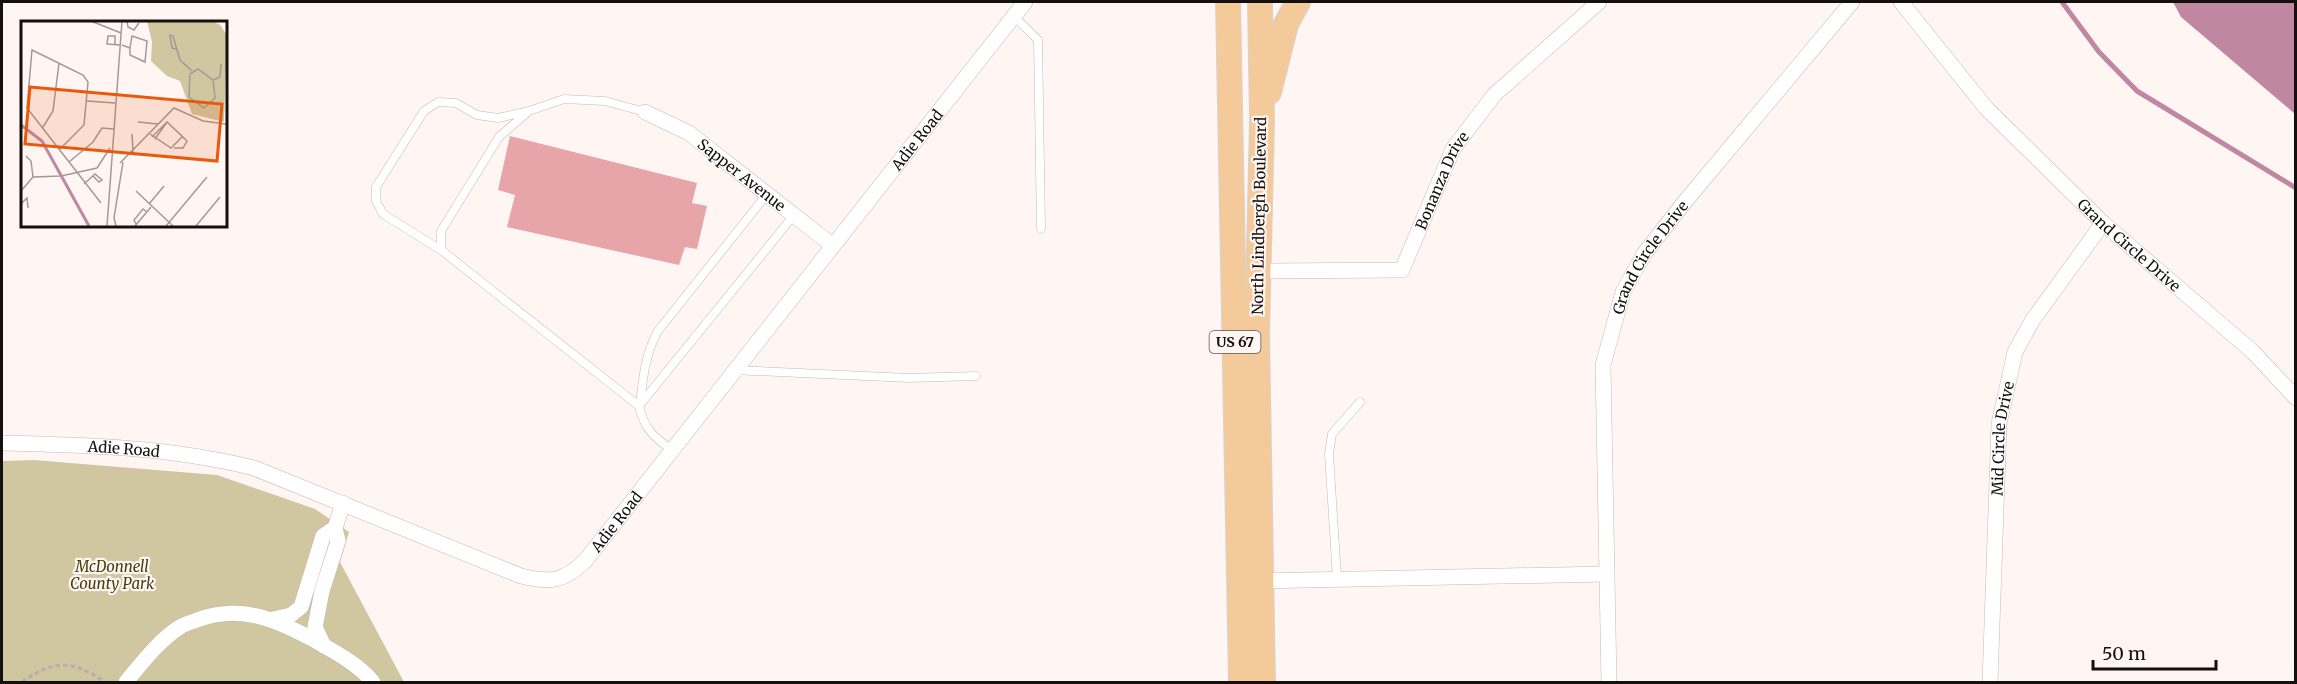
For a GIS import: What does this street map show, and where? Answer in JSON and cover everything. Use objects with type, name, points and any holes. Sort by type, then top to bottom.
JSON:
[{"type":"highway","name":"North Lindbergh Boulevard","points":[[1228,2],[1241,682]]},
{"type":"highway","name":"North Lindbergh Boulevard","points":[[1260,2],[1262,121],[1258,271],[1263,682]]},
{"type":"highway","points":[[1262,121],[1286,24],[1298,2]]},
{"type":"street","name":"Adie Road","points":[[2,443],[126,447],[212,458],[254,468],[521,576],[551,580],[566,577],[585,561],[832,245],[1026,2]]},
{"type":"street","name":"Bonanza Drive","points":[[1258,271],[1402,270],[1453,148],[1494,95],[1599,2]]},
{"type":"street","name":"Grand Circle Drive","points":[[1609,682],[1605,574],[1603,365],[1623,291],[1644,254],[1683,204],[1852,2]]},
{"type":"street","name":"Grand Circle Drive","points":[[1901,2],[1986,108],[2103,223],[2253,352],[2295,398]]},
{"type":"street","name":"Sapper Avenue","points":[[645,112],[689,133],[832,245]]},
{"type":"street","name":"Mid Circle Drive","points":[[1990,682],[1999,424],[2015,352],[2032,321],[2103,223]]},
{"type":"street","points":[[324,646],[315,627],[322,591],[338,541],[335,528],[343,503]]},
{"type":"street","points":[[273,619],[291,615],[301,607],[322,536],[335,528]]},
{"type":"street","points":[[1261,581],[1605,574]]},
{"type":"street","points":[[126,682],[180,626],[210,615],[232,612],[273,619],[344,657],[373,682]]},
{"type":"lane","points":[[1014,16],[1038,40],[1041,228]]},
{"type":"lane","points":[[639,406],[441,250],[383,214],[376,201],[376,187],[423,111],[438,102],[456,103],[477,115],[498,118],[529,111],[564,99],[605,101],[645,112]]},
{"type":"lane","points":[[441,250],[441,231],[499,138],[529,111]]},
{"type":"lane","points":[[672,450],[655,438],[643,424],[639,406],[649,347],[658,331],[767,194]]},
{"type":"lane","points":[[639,406],[794,215]]},
{"type":"lane","points":[[734,370],[909,378],[976,376]]},
{"type":"lane","points":[[1337,578],[1329,454],[1332,434],[1360,402]]},
{"type":"path","points":[[22,682],[42,670],[66,664],[80,667],[105,682]]},
{"type":"green space","name":"McDonnell County Park","points":[[34,460],[217,475],[315,509],[349,532],[340,562],[404,682],[2,682],[2,461]]},
{"type":"shaded area","points":[[2173,2],[2295,2],[2295,114],[2181,17]]},
{"type":"building","points":[[510,136],[697,183],[692,203],[707,206],[697,249],[685,247],[679,265],[507,227],[515,195],[498,190]]},
{"type":"waterway","points":[[2062,2],[2099,52],[2137,91],[2296,188]]}]
